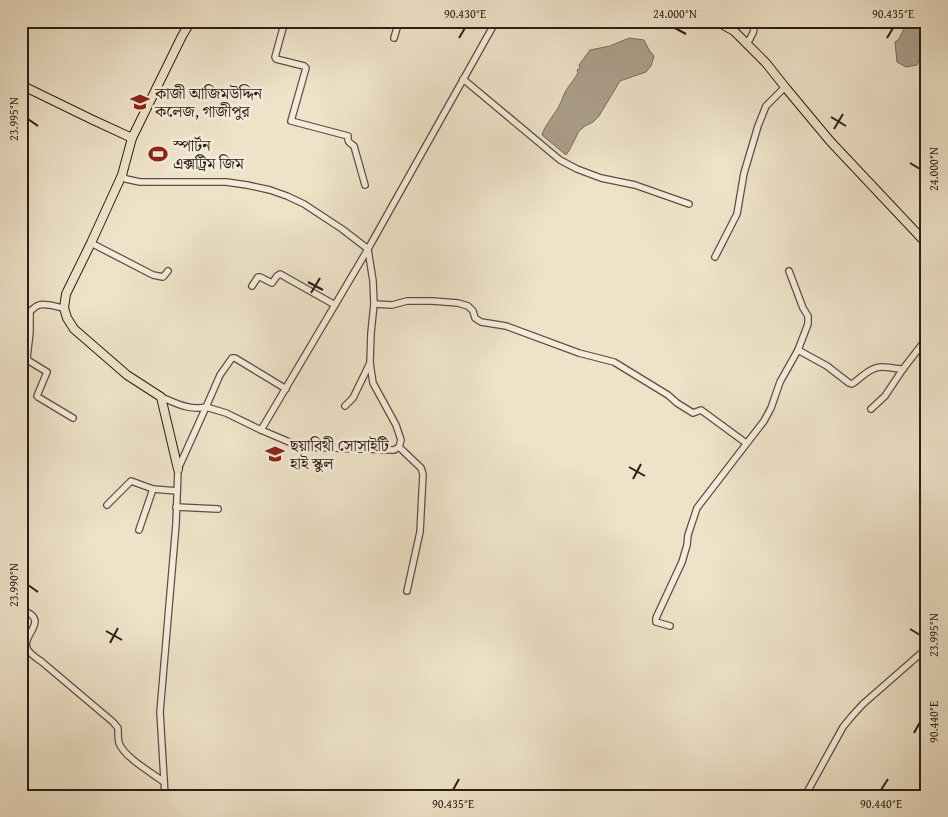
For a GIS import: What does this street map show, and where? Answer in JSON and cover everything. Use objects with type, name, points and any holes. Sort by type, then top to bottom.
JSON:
[{"type":"main road","points":[[178,468],[161,397],[127,375],[74,329],[67,318],[64,308],[66,294],[122,175],[132,138],[191,21]]},
{"type":"main road","points":[[716,21],[734,31],[766,63],[830,141],[927,244]]},
{"type":"main road","points":[[21,85],[132,138]]},
{"type":"street","points":[[278,21],[282,24],[283,28],[276,59],[306,68],[291,121],[348,136],[350,145],[354,146],[365,185]]},
{"type":"street","points":[[394,38],[399,21]]},
{"type":"street","points":[[261,430],[336,305],[496,21]]},
{"type":"street","points":[[747,44],[756,21]]},
{"type":"street","points":[[464,79],[560,160],[601,178],[635,184],[689,204]]},
{"type":"street","points":[[715,257],[737,214],[744,173],[766,106],[785,87]]},
{"type":"street","points":[[122,175],[126,180],[140,182],[226,182],[270,190],[304,204],[342,228],[368,249],[373,281],[374,304],[370,363],[373,383],[396,425],[401,440],[399,447],[394,450],[301,447],[226,413],[206,407],[192,409],[161,397]]},
{"type":"street","points":[[91,243],[152,275],[164,277],[168,271]]},
{"type":"street","points":[[670,626],[656,622],[656,618],[682,562],[697,508],[764,421],[771,408],[780,382],[798,350],[808,324],[808,316],[789,271]]},
{"type":"street","points":[[252,286],[258,277],[272,283],[280,274],[336,305]]},
{"type":"street","points":[[374,304],[392,305],[407,301],[432,301],[458,303],[468,306],[473,311],[477,321],[506,326],[579,353],[614,362],[668,395],[689,411],[693,413],[701,410],[746,444]]},
{"type":"street","points":[[21,313],[30,312],[42,304],[64,308]]},
{"type":"street","points":[[30,312],[27,358],[47,372],[37,396],[72,418]]},
{"type":"street","points":[[871,409],[885,396],[927,338]]},
{"type":"street","points":[[798,350],[827,366],[852,384],[880,366],[903,369]]},
{"type":"street","points":[[165,796],[160,712],[178,468],[220,375],[232,358],[286,389]]},
{"type":"street","points":[[345,406],[353,398],[370,363]]},
{"type":"street","points":[[399,447],[421,468],[423,474],[420,532],[407,591]]},
{"type":"street","points":[[108,505],[131,481],[153,489],[177,491]]},
{"type":"street","points":[[140,530],[153,489]]},
{"type":"street","points":[[176,507],[218,509]]},
{"type":"street","points":[[21,609],[34,616],[35,621],[27,649],[113,722],[118,728],[118,742],[121,747],[134,761],[164,782]]},
{"type":"street","points":[[805,796],[852,716],[863,704],[927,648]]},
{"type":"shaded area","points":[[905,21],[927,21],[927,36],[925,37],[923,52],[917,65],[906,67],[897,62],[895,42],[899,39],[905,27],[903,23]]},
{"type":"shaded area","points":[[629,38],[644,40],[654,56],[651,66],[646,72],[620,81],[599,116],[579,131],[566,155],[542,135],[544,129],[558,108],[567,88],[578,73],[579,65],[590,50],[610,46]]},
{"type":"place","name":"কাজী আজিমউদ্দিন কলেজ, গাজীপুর","points":[[140,102]]},
{"type":"place","name":"স্পার্টন এক্সট্রিম জিম","points":[[158,154]]},
{"type":"place","name":"ছয়াবিথী সোসাইটি হাই স্কুল","points":[[275,454]]}]
